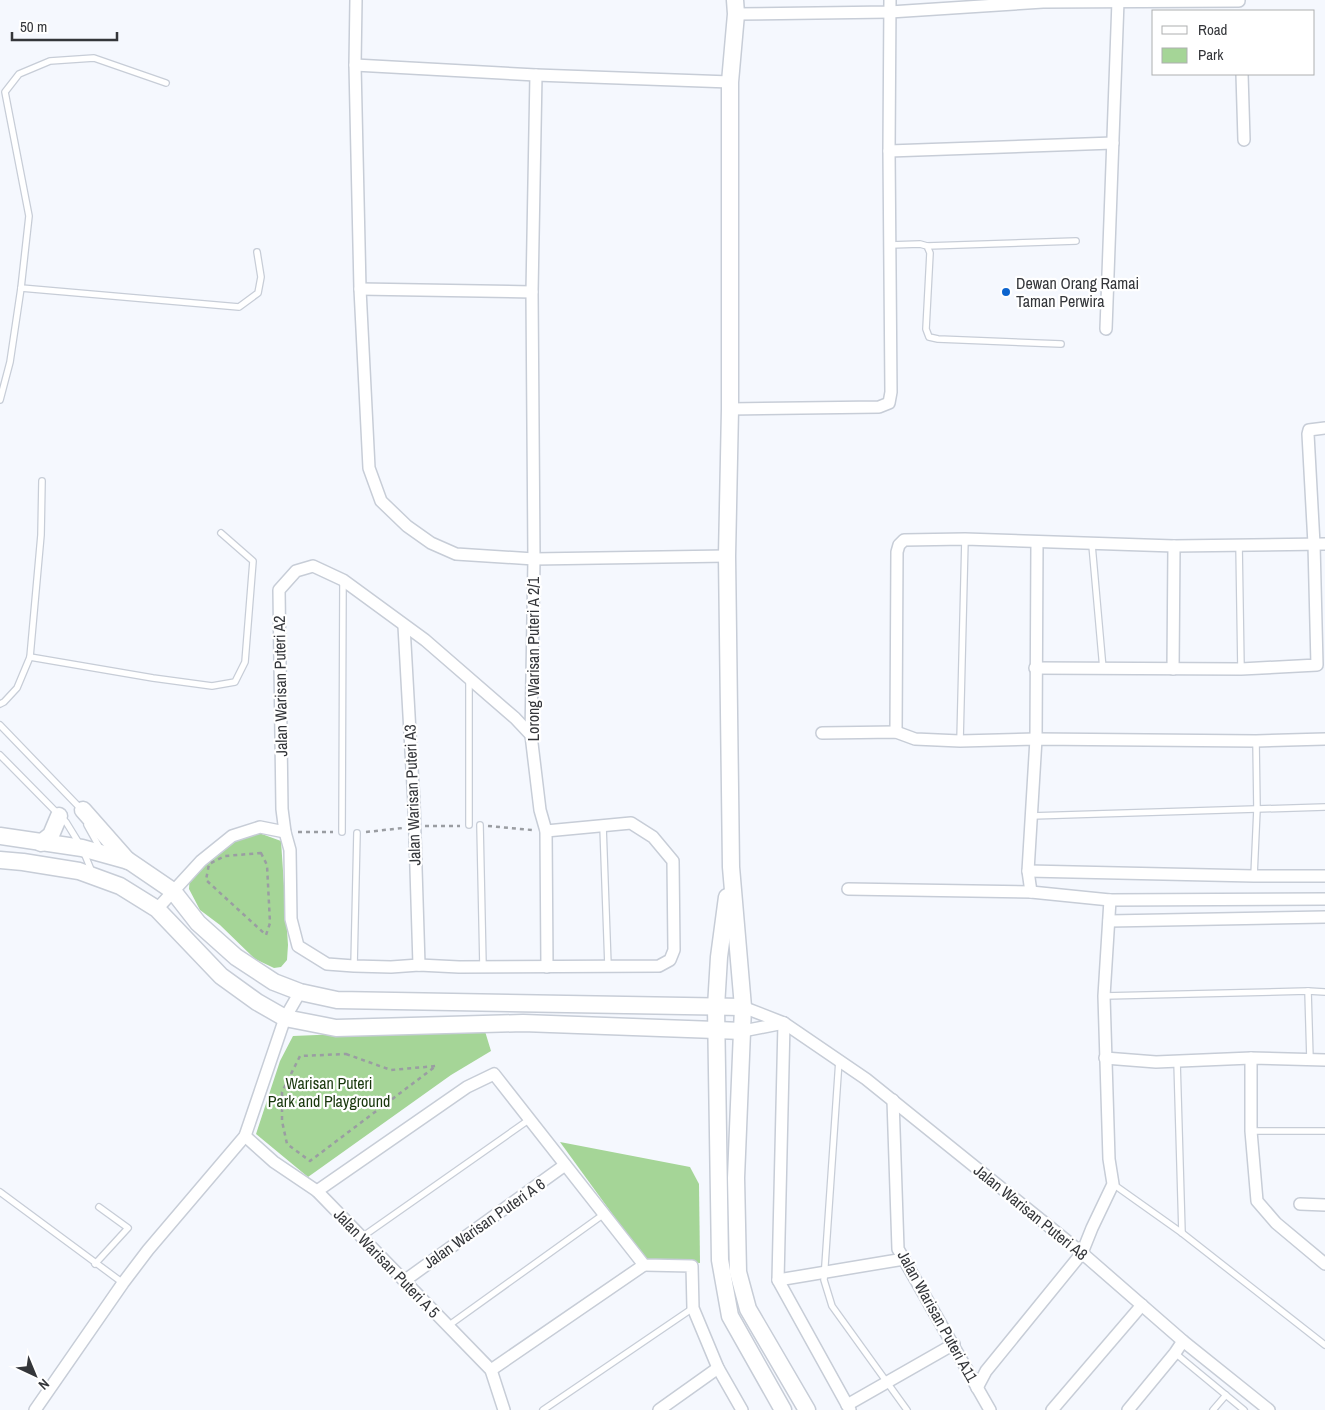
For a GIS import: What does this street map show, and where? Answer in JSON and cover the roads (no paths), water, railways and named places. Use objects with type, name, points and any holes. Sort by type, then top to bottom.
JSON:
[{"type":"street","points":[[356,0],[355,64],[360,289],[369,468],[381,501],[407,526],[431,543],[456,554],[534,559],[727,556]]},
{"type":"street","points":[[806,1410],[748,1309],[738,1272],[736,1178],[743,1006],[731,867],[727,556],[730,409],[730,82],[735,7],[890,6],[1043,1],[1240,4]]},
{"type":"street","points":[[1106,329],[1118,2]]},
{"type":"street","points":[[730,409],[878,407],[889,403],[891,392],[890,6]]},
{"type":"street","points":[[355,64],[536,75],[730,82]]},
{"type":"street","name":"Lorong Warisan Puteri A 2/1","points":[[536,75],[532,292],[534,559],[531,734],[540,810],[546,832],[546,967]]},
{"type":"street","points":[[1242,75],[1244,140]]},
{"type":"street","points":[[889,151],[1113,143]]},
{"type":"street","points":[[360,289],[532,292]]},
{"type":"street","points":[[1035,668],[1241,669],[1321,665],[1320,544],[1308,434],[1309,430],[1313,428],[1325,428]]},
{"type":"street","points":[[896,732],[897,552],[899,545],[904,540],[965,539],[1174,546],[1320,544]]},
{"type":"street","points":[[1031,892],[1028,870],[1036,739],[1037,542]]},
{"type":"street","points":[[1173,668],[1174,546]]},
{"type":"street","name":"Jalan Warisan Puteri A2","points":[[343,580],[313,566],[296,571],[279,590],[282,809],[290,850],[291,918],[298,946],[327,964],[354,966],[659,966],[670,960],[674,950],[673,861],[654,836],[631,823],[603,826]]},
{"type":"street","points":[[343,580],[425,640],[531,734]]},
{"type":"street","name":"Jalan Warisan Puteri A3","points":[[404,626],[419,965]]},
{"type":"street","points":[[822,733],[896,732],[915,739],[960,741],[1036,739],[1256,741],[1325,739]]},
{"type":"street","points":[[83,810],[129,861],[173,891],[198,923],[236,957],[274,982],[300,992],[337,1000],[743,1006]]},
{"type":"street","points":[[41,843],[51,835],[59,816]]},
{"type":"street","points":[[546,832],[603,826]]},
{"type":"street","points":[[158,909],[201,861],[232,836],[260,828],[285,832]]},
{"type":"street","points":[[0,836],[82,848],[129,861]]},
{"type":"street","points":[[0,860],[79,871],[120,886],[158,909],[221,976],[257,1002],[286,1018],[336,1028],[523,1023],[743,1031],[784,1023],[778,1280],[849,1407],[954,1344]]},
{"type":"street","points":[[731,867],[718,957],[716,1007],[720,1260],[730,1316],[783,1410]]},
{"type":"street","points":[[1028,870],[1325,876]]},
{"type":"street","points":[[848,889],[1031,892],[1110,900],[1325,899]]},
{"type":"street","points":[[977,1388],[986,1371],[1082,1254],[1112,1184],[1109,1159],[1104,996],[1110,900]]},
{"type":"street","points":[[1109,921],[1325,918]]},
{"type":"street","points":[[35,1410],[148,1250],[245,1136],[286,1018],[300,992]]},
{"type":"street","name":"Jalan Warisan Puteri A8","points":[[743,1006],[784,1023],[839,1060],[893,1100],[1269,1410]]},
{"type":"street","points":[[1105,1058],[1156,1062],[1250,1058],[1325,1060]]},
{"type":"street","points":[[1250,1058],[1251,1131],[1257,1202],[1276,1223],[1325,1264]]},
{"type":"street","points":[[316,1191],[466,1087],[494,1074],[644,1265]]},
{"type":"street","name":"Jalan Warisan Puteri A11","points":[[893,1100],[898,1249],[990,1410]]},
{"type":"street","name":"Jalan Warisan Puteri A 5","points":[[245,1136],[274,1162],[316,1191],[491,1370],[504,1410]]},
{"type":"street","name":"Jalan Warisan Puteri A 6","points":[[404,1280],[565,1165]]},
{"type":"street","points":[[1300,1204],[1325,1205]]},
{"type":"street","points":[[778,1280],[904,1259]]},
{"type":"street","points":[[491,1370],[644,1265],[692,1266],[693,1308],[718,1368],[742,1410]]},
{"type":"street","points":[[1052,1410],[1142,1305]]},
{"type":"street","points":[[1128,1410],[1175,1353],[1183,1340]]},
{"type":"street","points":[[659,1410],[718,1368]]},
{"type":"lane","points":[[0,400],[10,362],[21,288],[28,216],[5,92],[19,74],[50,61],[94,58],[166,83]]},
{"type":"lane","points":[[890,245],[920,244],[927,246],[1076,241]]},
{"type":"lane","points":[[927,246],[930,253],[926,329],[929,337],[938,339],[1062,344]]},
{"type":"lane","points":[[21,288],[239,307],[258,293],[261,277],[257,252]]},
{"type":"lane","points":[[0,704],[17,688],[30,656],[41,534],[42,481]]},
{"type":"lane","points":[[30,656],[153,678],[212,686],[235,682],[245,662],[253,561],[221,533]]},
{"type":"lane","points":[[960,741],[965,539]]},
{"type":"lane","points":[[1092,544],[1103,669]]},
{"type":"lane","points":[[1239,544],[1241,669]]},
{"type":"lane","points":[[342,832],[343,580]]},
{"type":"lane","points":[[469,678],[469,825]]},
{"type":"lane","points":[[0,725],[83,810],[85,821],[103,854]]},
{"type":"lane","points":[[1254,876],[1256,741]]},
{"type":"lane","points":[[0,755],[66,822],[82,848],[94,876]]},
{"type":"lane","points":[[1031,816],[1325,807]]},
{"type":"lane","points":[[480,825],[483,966]]},
{"type":"lane","points":[[603,826],[608,966]]},
{"type":"lane","points":[[354,966],[357,833]]},
{"type":"lane","points":[[1308,990],[1310,1059]]},
{"type":"lane","points":[[1104,996],[1308,990],[1325,992]]},
{"type":"lane","points":[[839,1060],[824,1280],[832,1306],[907,1410]]},
{"type":"lane","points":[[1177,1061],[1182,1233]]},
{"type":"lane","points":[[362,1238],[530,1119]]},
{"type":"lane","points":[[1251,1131],[1325,1131]]},
{"type":"lane","points":[[1112,1184],[1182,1233],[1325,1345]]},
{"type":"lane","points":[[0,1192],[123,1283]]},
{"type":"lane","points":[[95,1264],[128,1228],[99,1207]]},
{"type":"lane","points":[[448,1326],[604,1214]]},
{"type":"lane","points":[[542,1410],[693,1308]]},
{"type":"lane","points":[[1175,1353],[1244,1410]]},
{"type":"lane","points":[[1213,1410],[1226,1395]]},
{"type":"place","name":"Dewan Orang Ramai Taman Perwira","points":[[1006,292]]},
{"type":"park label","name":"Warisan Puteri Park and Playground","points":[[329,1092]]}]
